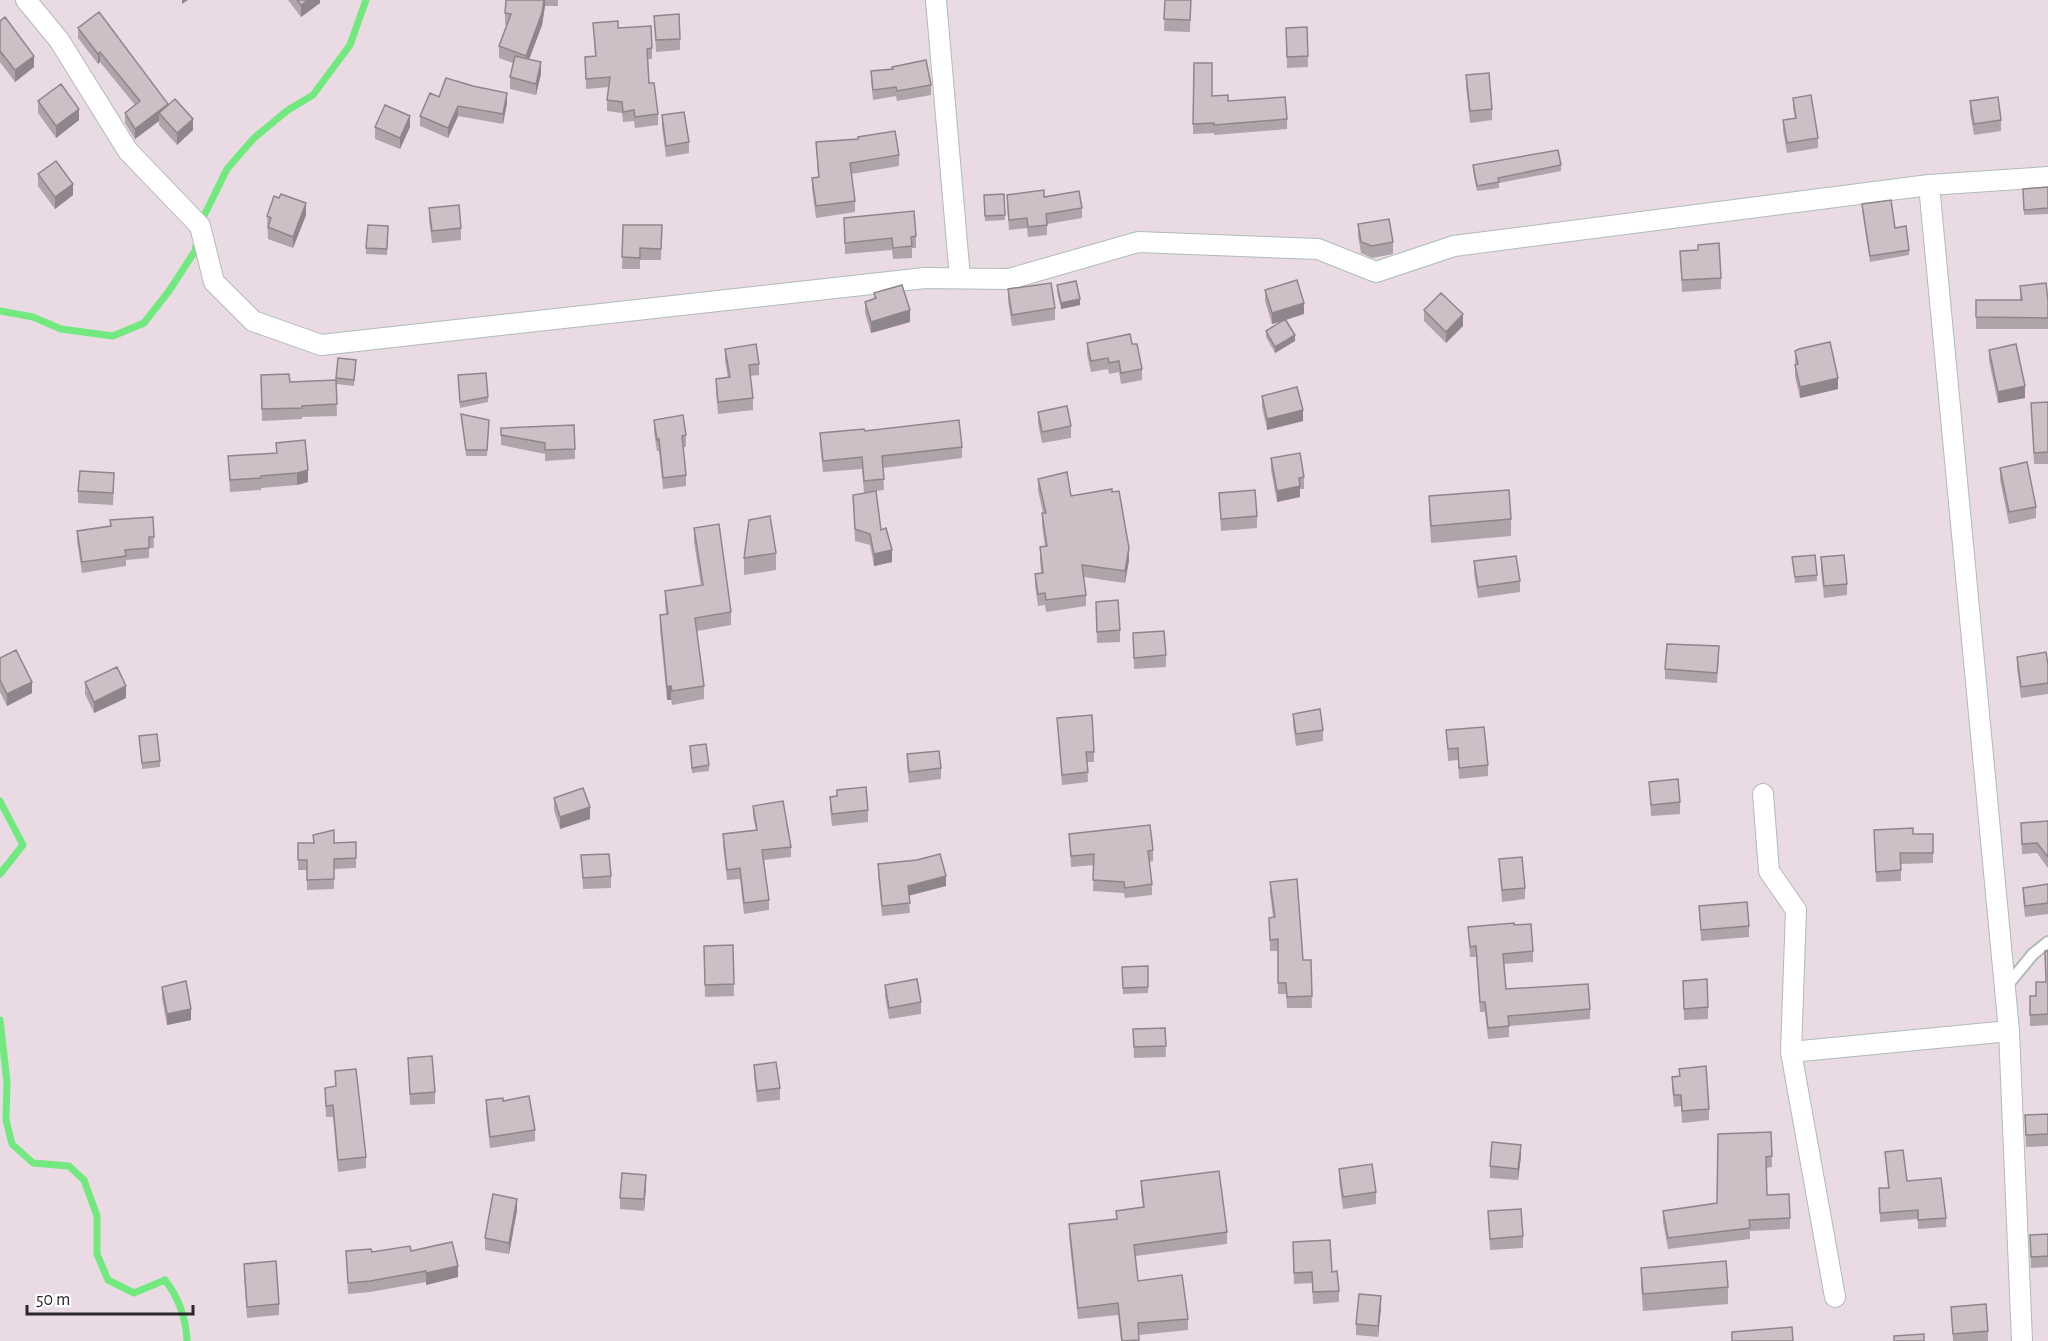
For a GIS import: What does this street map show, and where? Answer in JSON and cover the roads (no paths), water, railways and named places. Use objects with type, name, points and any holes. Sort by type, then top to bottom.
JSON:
[{"type":"street","points":[[26,0],[59,40],[128,150],[200,226],[214,282],[253,321],[321,345],[925,278],[1010,279],[1138,242],[1318,249],[1376,272],[1454,246],[1929,185],[2048,177]]},
{"type":"street","points":[[936,0],[960,278]]},
{"type":"street","points":[[1929,185],[2009,1031],[2022,1341]]},
{"type":"street","points":[[1763,794],[1769,871],[1796,910],[1791,1052],[1835,1297]]},
{"type":"street","points":[[1791,1052],[2009,1031]]},
{"type":"lane","points":[[2005,988],[2033,954],[2048,942]]},
{"type":"waterway","points":[[200,224],[227,169],[254,138],[288,110],[313,95],[350,45],[366,0]]},
{"type":"waterway","points":[[0,311],[33,317],[61,329],[113,336],[144,323],[169,291],[195,251],[197,241]]},
{"type":"waterway","points":[[0,801],[23,845],[0,874]]},
{"type":"waterway","points":[[0,1020],[7,1082],[6,1120],[12,1144],[33,1163],[69,1166],[84,1180],[97,1216],[97,1254],[108,1280],[134,1293],[165,1280],[181,1309],[187,1341]]}]
